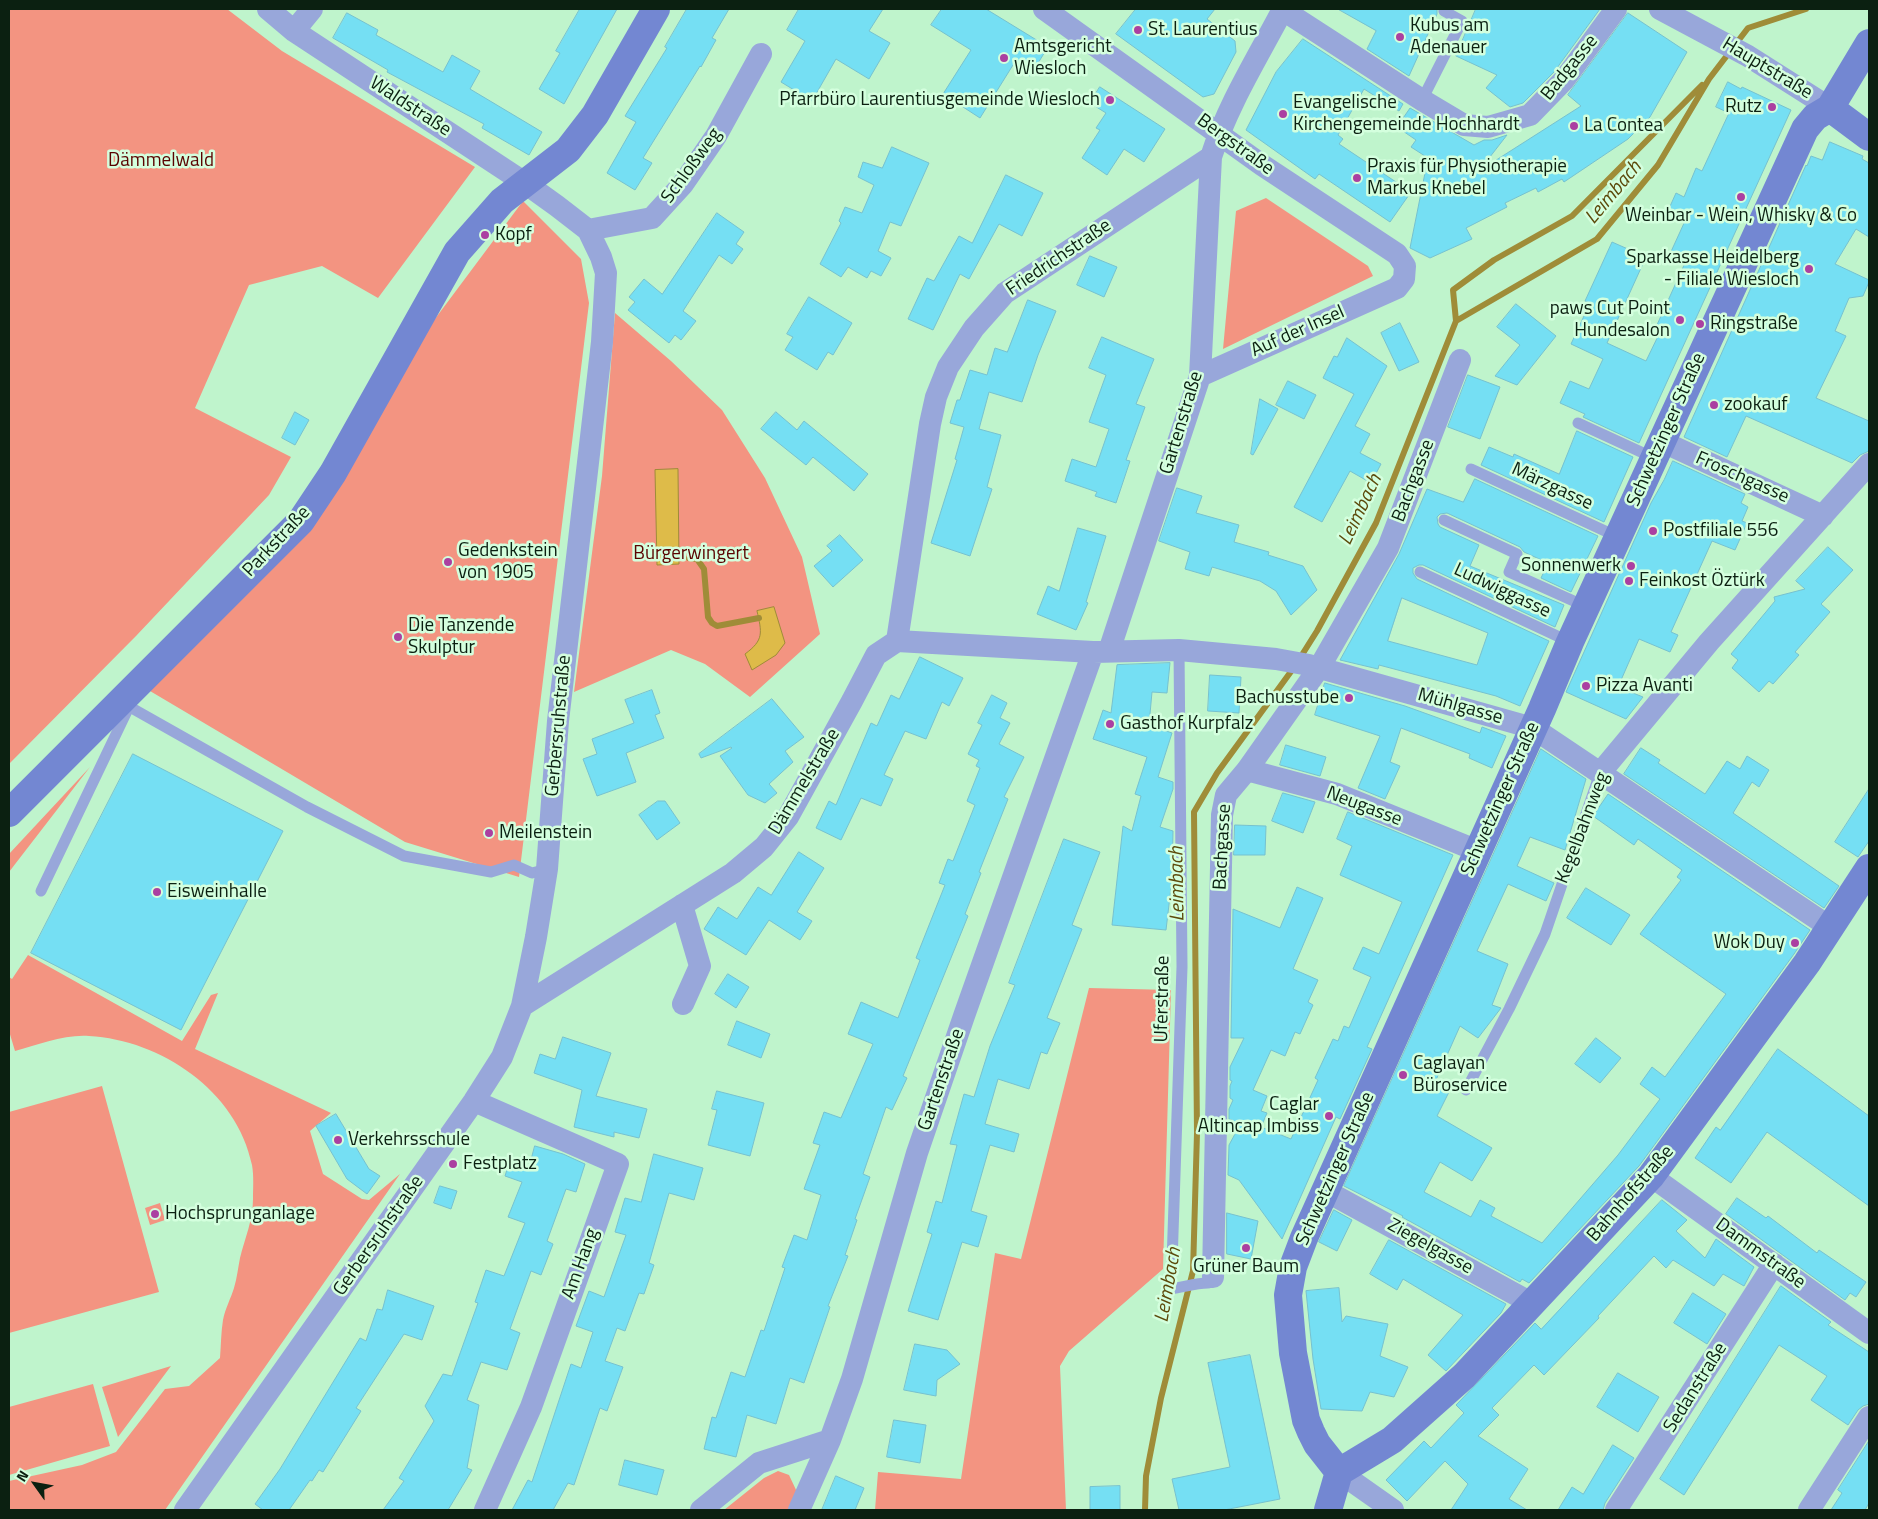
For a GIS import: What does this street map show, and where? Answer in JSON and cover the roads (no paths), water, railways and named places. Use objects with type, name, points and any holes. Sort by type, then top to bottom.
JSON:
[{"type":"street","name":"Waldstraße","points":[[268,9],[294,31],[525,183]]},
{"type":"street","points":[[294,31],[312,9]]},
{"type":"street","points":[[525,183],[568,150],[595,115],[656,9]]},
{"type":"street","name":"Bergstraße","points":[[1044,9],[1262,165],[1397,254],[1405,266],[1406,272],[1404,279],[1397,288]]},
{"type":"street","points":[[1211,157],[1229,110],[1283,9]]},
{"type":"street","name":"Badgasse","points":[[1283,9],[1422,100],[1464,125],[1488,127],[1530,115],[1564,80],[1616,9]]},
{"type":"street","name":"Hauptstraße","points":[[1660,9],[1748,56],[1830,108],[1869,137]]},
{"type":"street","points":[[1830,108],[1869,42]]},
{"type":"street","name":"Schloßweg","points":[[588,230],[652,218],[683,184],[716,136],[761,54]]},
{"type":"street","name":"Schwetzinger Straße","points":[[1339,1472],[1317,1444],[1306,1420],[1293,1353],[1288,1295],[1293,1267],[1304,1238],[1570,642],[1805,129],[1815,117],[1830,108]]},
{"type":"street","name":"Gartenstraße","points":[[799,1510],[830,1440],[852,1379],[917,1153],[964,1016],[1101,651],[1200,376],[1211,157]]},
{"type":"street","name":"Friedrichstraße","points":[[897,641],[930,424],[936,397],[948,367],[974,328],[1004,293],[1211,157]]},
{"type":"street","name":"Gerbersruhstraße","points":[[185,1510],[474,1101],[502,1057],[522,1006],[547,869],[558,721],[603,332],[606,273],[601,257],[588,230],[525,183]]},
{"type":"street","name":"Parkstraße","points":[[9,813],[124,704],[301,521],[333,473],[457,252],[502,201],[525,183]]},
{"type":"street","name":"Auf der Insel","points":[[1200,376],[1397,288]]},
{"type":"street","name":"Bachgasse","points":[[1206,1281],[1222,815],[1226,795],[1247,770],[1388,548],[1460,360]]},
{"type":"street","name":"Froschgasse","points":[[1657,450],[1823,516]]},
{"type":"street","name":"Kegelbahnweg","points":[[1600,773],[1709,642],[1869,464]]},
{"type":"street","points":[[897,641],[1101,651]]},
{"type":"street","name":"Dämmelstraße","points":[[522,1006],[733,873],[764,847],[788,817],[876,655],[897,641]]},
{"type":"street","name":"Mühlgasse","points":[[1101,651],[1180,650],[1276,659],[1314,667],[1533,728],[1830,928]]},
{"type":"street","name":"Neugasse","points":[[1247,770],[1337,794],[1478,851]]},
{"type":"street","name":"Bahnhofstraße","points":[[1339,1472],[1392,1440],[1464,1376],[1651,1176],[1807,963],[1869,868]]},
{"type":"street","points":[[682,905],[700,966],[683,1004]]},
{"type":"street","name":"Am Hang","points":[[474,1101],[618,1164],[531,1407],[485,1510]]},
{"type":"street","name":"Dammstraße","points":[[1651,1176],[1869,1333]]},
{"type":"street","name":"Ziegelgasse","points":[[1326,1191],[1533,1304]]},
{"type":"street","name":"Sedanstraße","points":[[1616,1510],[1774,1264]]},
{"type":"street","points":[[1809,1510],[1869,1417]]},
{"type":"street","points":[[701,1510],[759,1463],[830,1440]]},
{"type":"street","points":[[1328,1510],[1339,1472],[1393,1510]]},
{"type":"lane","points":[[1422,100],[1462,21],[1444,11],[1445,9]]},
{"type":"lane","name":"Froschgasse","points":[[1578,423],[1657,450]]},
{"type":"lane","name":"Märzgasse","points":[[1471,469],[1618,537]]},
{"type":"lane","points":[[1444,520],[1516,554],[1509,572],[1586,607]]},
{"type":"lane","name":"Ludwiggasse","points":[[1420,572],[1570,642]]},
{"type":"lane","name":"Uferstraße","points":[[1180,650],[1182,967],[1172,1263],[1173,1289],[1206,1281]]},
{"type":"lane","points":[[41,891],[124,704],[307,807],[404,856],[491,872],[514,865],[532,873],[547,869]]},
{"type":"lane","name":"Kegelbahnweg","points":[[1466,1090],[1509,1009],[1545,934],[1600,773]]},
{"type":"waterway","name":"Leimbach","points":[[1300,658],[1317,631],[1376,523],[1456,321],[1597,239],[1658,165],[1709,79],[1748,28],[1806,9]]},
{"type":"waterway","name":"Leimbach","points":[[1456,321],[1453,290],[1494,260],[1572,216],[1702,85]]},
{"type":"waterway","points":[[689,558],[697,559],[704,569],[708,617],[712,623],[717,626],[759,618]]},
{"type":"waterway","name":"Leimbach","points":[[1145,1510],[1146,1476],[1161,1398],[1193,1271],[1197,1133],[1194,812],[1217,773],[1295,666]]},
{"type":"place","name":"St. Laurentius","points":[[1138,30]]},
{"type":"place","name":"Kubus am Adenauer","points":[[1400,37]]},
{"type":"place","name":"Amtsgericht Wiesloch","points":[[1004,58]]},
{"type":"place","name":"Pfarrbüro Laurentiusgemeinde Wiesloch","points":[[1110,100]]},
{"type":"place","name":"Rutz","points":[[1772,107]]},
{"type":"place","name":"Evangelische Kirchengemeinde Hochhardt","points":[[1283,114]]},
{"type":"place","name":"La Contea","points":[[1574,126]]},
{"type":"place","name":"Praxis für Physiotherapie Markus Knebel","points":[[1357,178]]},
{"type":"place","name":"Weinbar - Wein, Whisky & Co","points":[[1741,197]]},
{"type":"place","name":"Kopf","points":[[485,235]]},
{"type":"place","name":"Sparkasse Heidelberg - Filiale Wiesloch","points":[[1809,269]]},
{"type":"place","name":"paws Cut Point Hundesalon","points":[[1680,320]]},
{"type":"place","name":"Ringstraße","points":[[1700,324]]},
{"type":"place","name":"zookauf","points":[[1714,405]]},
{"type":"place","name":"Postfiliale 556","points":[[1653,531]]},
{"type":"place","name":"Gedenkstein von 1905","points":[[448,562]]},
{"type":"place","name":"Sonnenwerk","points":[[1631,566]]},
{"type":"place","name":"Feinkost Öztürk","points":[[1629,581]]},
{"type":"place","name":"Die Tanzende Skulptur","points":[[398,637]]},
{"type":"place","name":"Pizza Avanti","points":[[1586,686]]},
{"type":"place","name":"Bachusstube","points":[[1349,698]]},
{"type":"place","name":"Gasthof Kurpfalz","points":[[1110,724]]},
{"type":"place","name":"Meilenstein","points":[[489,833]]},
{"type":"place","name":"Eisweinhalle","points":[[157,892]]},
{"type":"place","name":"Wok Duy","points":[[1795,943]]},
{"type":"place","name":"Caglayan Büroservice","points":[[1403,1075]]},
{"type":"place","name":"Caglar Altincap Imbiss","points":[[1329,1116]]},
{"type":"place","name":"Verkehrsschule","points":[[338,1140]]},
{"type":"place","name":"Festplatz","points":[[453,1164]]},
{"type":"place","name":"Hochsprunganlage","points":[[155,1214]]},
{"type":"place","name":"Grüner Baum","points":[[1246,1248]]},
{"type":"park label","name":"Dämmelwald","points":[[161,161]]},
{"type":"park label","name":"Bürgerwingert","points":[[691,554]]}]
